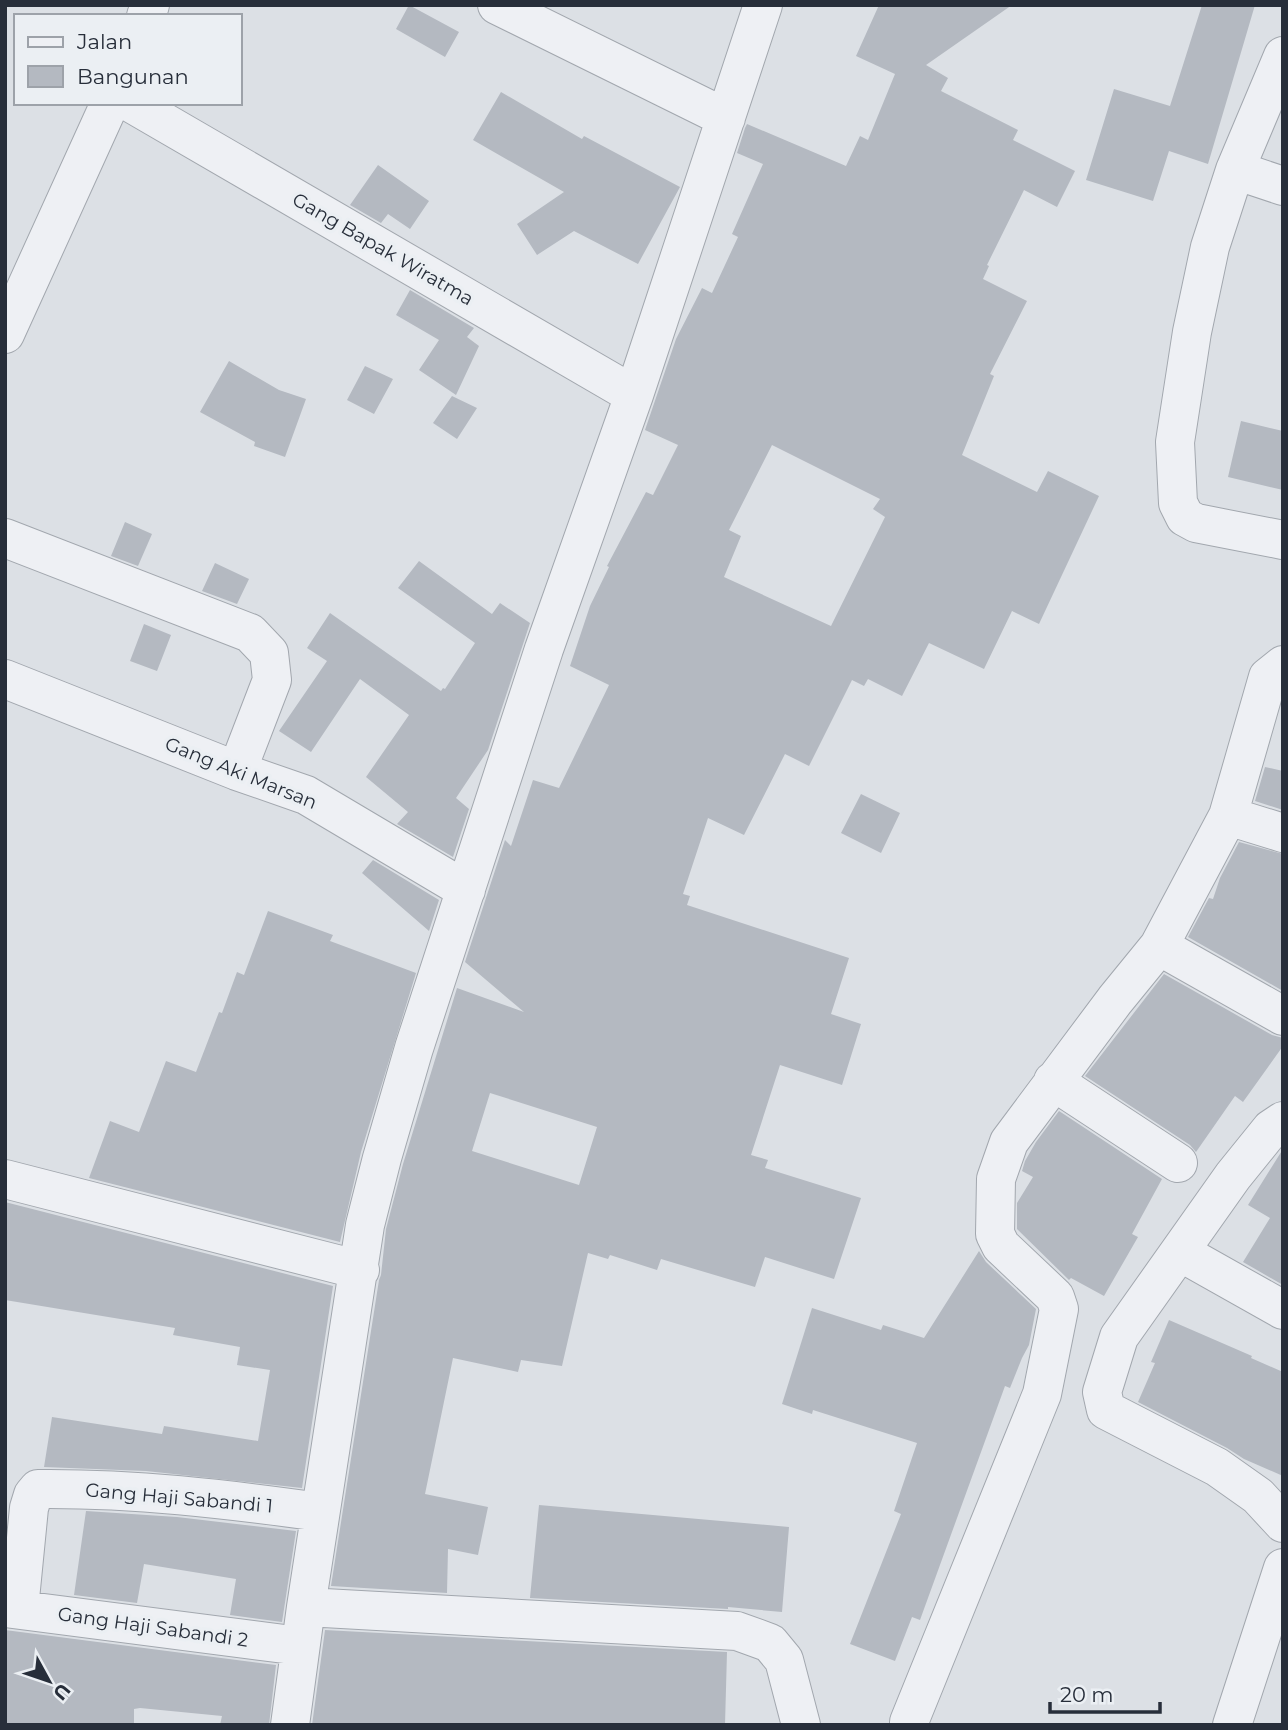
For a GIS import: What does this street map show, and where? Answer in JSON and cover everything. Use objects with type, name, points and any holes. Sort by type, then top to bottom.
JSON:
[{"type":"street","points":[[497,5],[726,118]]},
{"type":"street","points":[[290,1725],[365,1225],[382,1158],[414,1048],[544,649],[634,395],[763,5]]},
{"type":"street","points":[[1283,56],[1235,170],[1210,247],[1192,332],[1175,442],[1178,503],[1185,517],[1196,523],[1283,540]]},
{"type":"street","points":[[5,334],[109,105]]},
{"type":"street","name":"Gang Bapak Wiratma","points":[[134,105],[634,395]]},
{"type":"street","points":[[1235,170],[1283,186]]},
{"type":"street","points":[[5,538],[250,633],[269,653],[272,680],[237,771]]},
{"type":"street","points":[[909,1722],[1042,1394],[1059,1308],[1055,1297],[1001,1247],[995,1234],[996,1179],[1009,1142],[1053,1081],[1159,946],[1228,816],[1268,677],[1283,665]]},
{"type":"street","name":"Gang Aki Marsan","points":[[5,679],[237,771],[306,795],[466,890]]},
{"type":"street","points":[[1228,816],[1283,833]]},
{"type":"street","points":[[1159,946],[1283,1016]]},
{"type":"street","points":[[1053,1081],[1178,1163]]},
{"type":"street","points":[[1283,1121],[1271,1129],[1233,1176],[1119,1338],[1102,1392],[1106,1410],[1217,1468],[1258,1496],[1283,1523]]},
{"type":"street","points":[[5,1179],[359,1270]]},
{"type":"street","points":[[1180,1252],[1283,1310]]},
{"type":"street","name":"Gang Haji Sabandi 1","points":[[12,1609],[29,1508],[33,1494],[38,1489],[239,1500],[320,1512]]},
{"type":"street","points":[[1232,1725],[1283,1568]]},
{"type":"street","points":[[306,1607],[737,1632],[770,1643],[784,1660],[801,1725]]},
{"type":"street","name":"Gang Haji Sabandi 2","points":[[12,1609],[300,1646]]},
{"type":"building","points":[[409,5],[459,32],[445,57],[396,29]]},
{"type":"building","points":[[879,5],[1012,5],[926,65],[948,78],[941,91],[1018,130],[1013,140],[1075,171],[1057,207],[1024,190],[987,265],[989,266],[983,279],[1027,301],[990,374],[994,376],[962,455],[1037,492],[1048,471],[1099,496],[1039,624],[1012,611],[984,669],[929,643],[902,696],[868,679],[864,686],[852,680],[809,766],[785,754],[744,835],[708,818],[683,894],[690,896],[687,905],[849,958],[831,1014],[861,1024],[842,1085],[780,1065],[751,1155],[768,1160],[765,1168],[861,1198],[834,1279],[765,1257],[755,1287],[661,1259],[657,1270],[610,1255],[608,1259],[588,1253],[562,1366],[521,1360],[518,1372],[453,1358],[425,1494],[488,1507],[478,1555],[448,1549],[447,1593],[331,1586],[386,1229],[403,1164],[457,988],[524,1012],[465,962],[505,840],[511,846],[533,780],[559,788],[609,685],[570,666],[590,606],[609,567],[607,566],[646,492],[653,495],[678,445],[645,430],[676,339],[702,288],[712,293],[738,237],[732,234],[763,164],[737,153],[745,128],[747,124],[846,166],[860,136],[868,140],[895,74],[856,56]],"holes":[[[772,445],[880,499],[873,509],[885,517],[831,626],[724,577],[741,536],[729,530]],[[490,1093],[597,1127],[579,1185],[472,1151]]]},
{"type":"building","points":[[1202,5],[1255,5],[1208,164],[1169,151],[1153,201],[1086,180],[1114,89],[1170,106]]},
{"type":"building","points":[[501,92],[582,139],[584,136],[680,187],[638,264],[574,231],[537,255],[517,224],[564,192],[473,140]]},
{"type":"building","points":[[378,165],[429,201],[410,229],[388,214],[381,223],[350,205]]},
{"type":"building","points":[[410,290],[474,328],[467,337],[479,346],[456,395],[419,370],[439,340],[396,315]]},
{"type":"building","points":[[229,361],[279,390],[306,399],[285,457],[254,446],[255,442],[200,412]]},
{"type":"building","points":[[365,366],[393,379],[374,414],[347,400]]},
{"type":"building","points":[[452,396],[477,408],[457,439],[433,423]]},
{"type":"building","points":[[1241,421],[1283,431],[1283,490],[1228,477]]},
{"type":"building","points":[[125,522],[152,534],[138,566],[111,556]]},
{"type":"building","points":[[419,561],[492,614],[500,603],[530,623],[488,750],[456,798],[469,809],[453,857],[397,824],[408,812],[366,777],[409,715],[360,679],[311,752],[279,731],[327,661],[307,648],[330,613],[441,691],[445,689],[475,643],[398,588]]},
{"type":"building","points":[[215,563],[249,579],[237,604],[202,591]]},
{"type":"building","points":[[144,624],[171,635],[157,671],[130,661]]},
{"type":"building","points":[[1265,767],[1283,771],[1283,810],[1255,801]]},
{"type":"building","points":[[861,794],[900,813],[881,853],[841,833]]},
{"type":"building","points":[[1239,842],[1283,854],[1283,991],[1188,937],[1209,898],[1213,899],[1220,878]]},
{"type":"building","points":[[373,860],[439,900],[429,931],[362,873]]},
{"type":"building","points":[[268,911],[333,935],[330,941],[416,973],[361,1152],[340,1242],[89,1178],[110,1121],[139,1132],[166,1061],[196,1072],[237,972],[244,975]]},
{"type":"building","points":[[1164,974],[1272,1035],[1283,1038],[1283,1046],[1243,1102],[1235,1096],[1196,1152],[1190,1145],[1085,1076]]},
{"type":"building","points":[[1059,1111],[1162,1179],[1132,1234],[1138,1237],[1104,1296],[1071,1278],[1069,1280],[1017,1229],[1017,1203],[1033,1177],[1022,1171],[1025,1161]]},
{"type":"building","points":[[1283,1149],[1283,1285],[1243,1262],[1270,1218],[1248,1205]]},
{"type":"building","points":[[5,1202],[333,1286],[302,1488],[146,1471],[44,1467],[52,1417],[162,1434],[164,1426],[258,1441],[270,1370],[237,1365],[240,1347],[173,1335],[175,1328],[5,1300]]},
{"type":"building","points":[[979,1251],[986,1262],[1036,1309],[1029,1345],[1010,1388],[1005,1386],[920,1620],[912,1617],[895,1661],[850,1644],[901,1514],[894,1511],[917,1443],[813,1410],[812,1414],[782,1404],[812,1308],[881,1330],[883,1325],[924,1338]]},
{"type":"building","points":[[1169,1320],[1283,1372],[1283,1476],[1244,1459],[1138,1402],[1155,1363],[1151,1362]]},
{"type":"building","points":[[539,1505],[789,1527],[782,1612],[530,1598]]},
{"type":"building","points":[[86,1511],[177,1517],[296,1531],[282,1622],[230,1615],[236,1579],[144,1564],[137,1603],[74,1595]]},
{"type":"building","points":[[5,1630],[276,1665],[269,1725],[220,1725],[222,1716],[140,1708],[134,1709],[134,1725],[5,1725]]},
{"type":"building","points":[[325,1630],[727,1652],[725,1725],[312,1725]]}]
